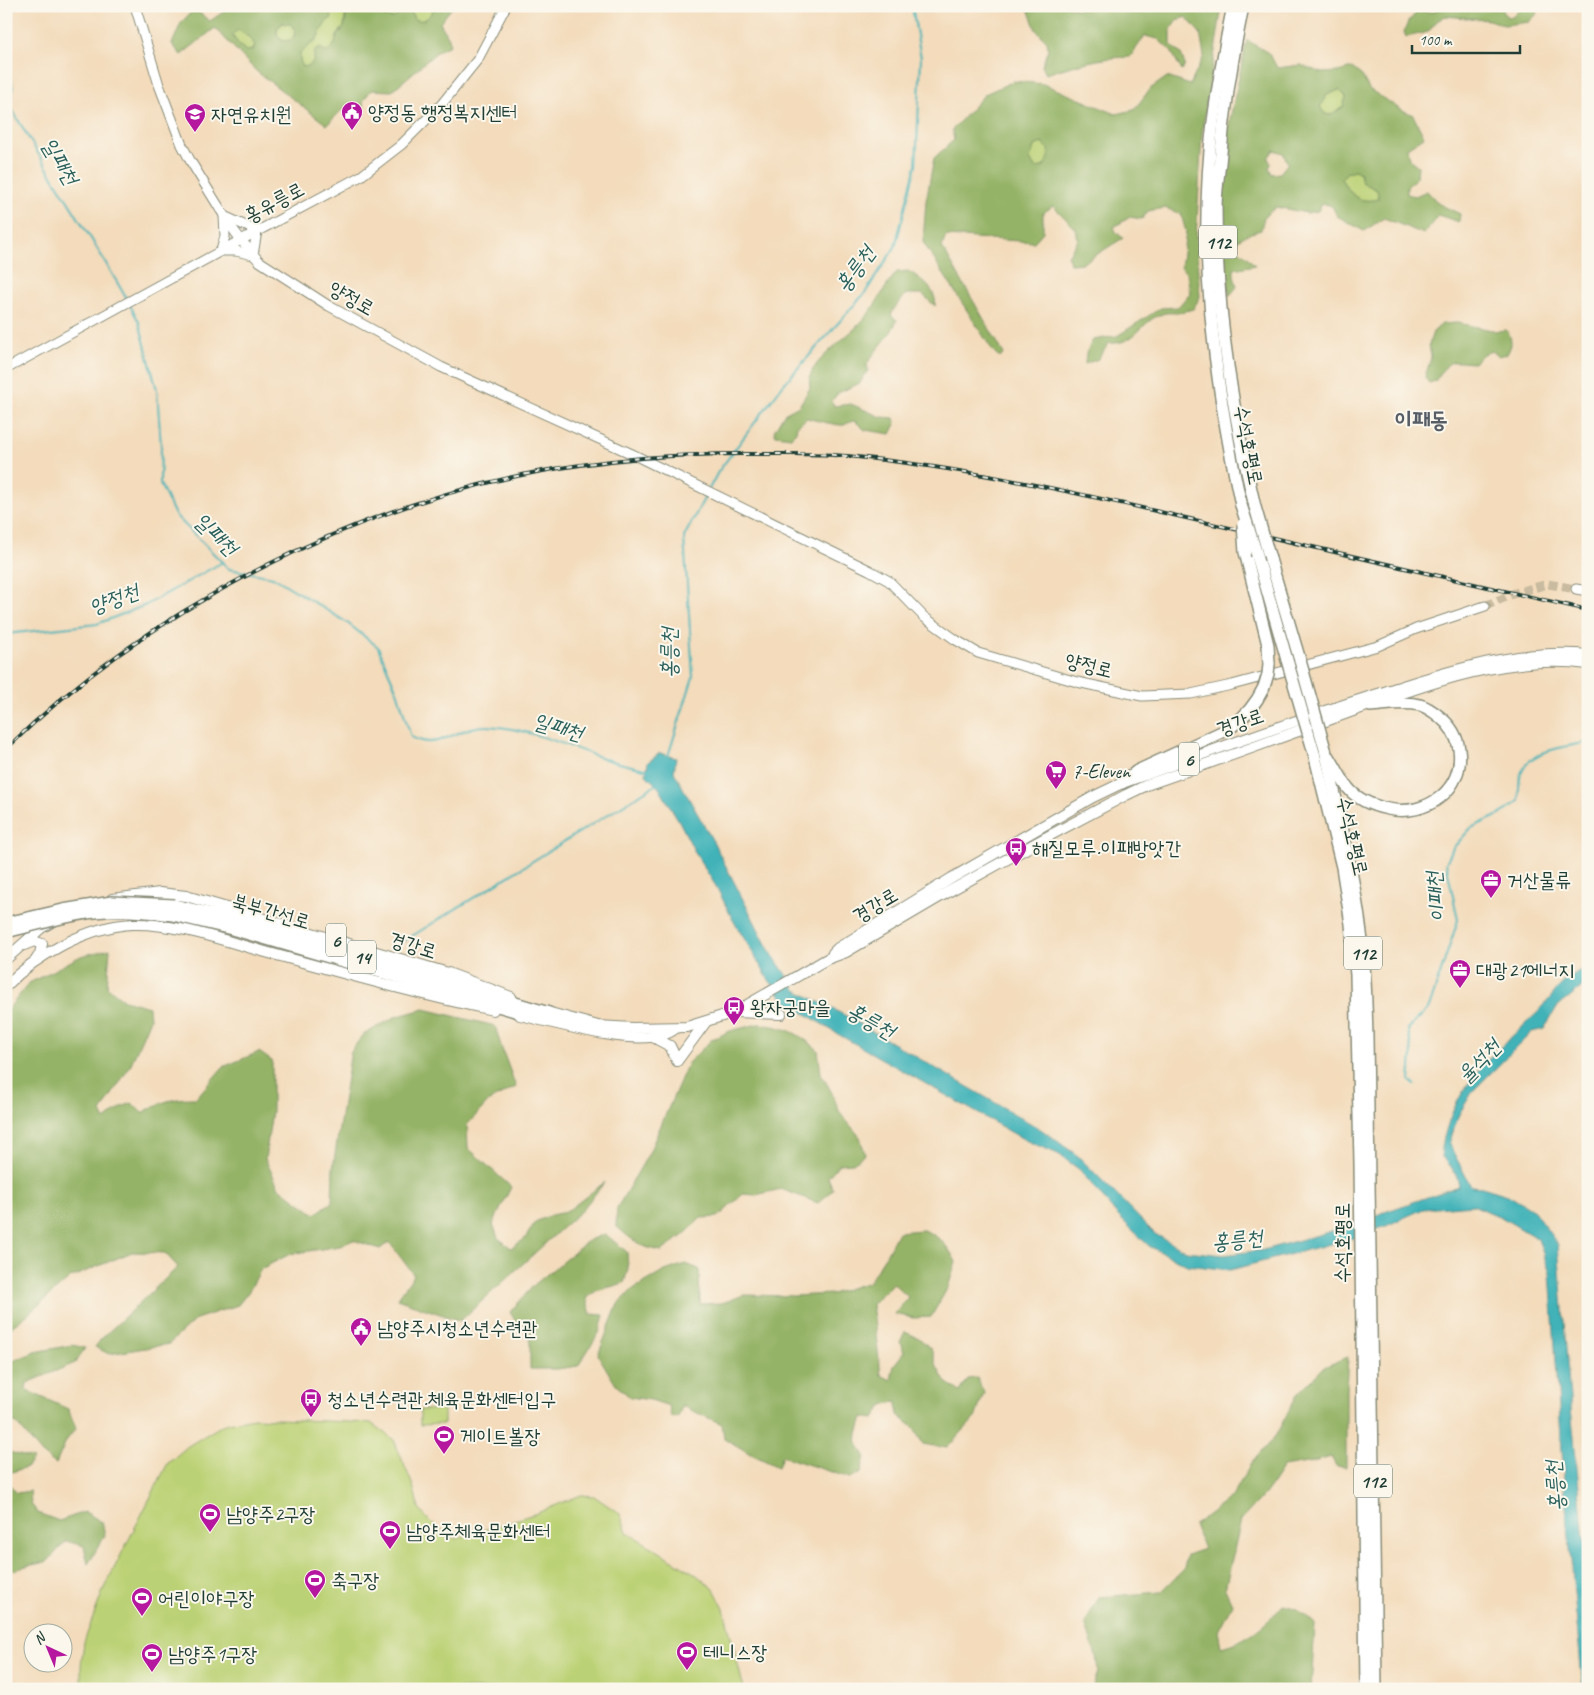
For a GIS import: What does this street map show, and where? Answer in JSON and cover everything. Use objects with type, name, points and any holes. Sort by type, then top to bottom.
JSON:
[{"type":"highway","name":"수석호평로","points":[[1233,6],[1212,123],[1208,193],[1207,253],[1217,378],[1242,505],[1257,555],[1293,658],[1350,861],[1364,961],[1368,1037],[1365,1161],[1366,1689]]},
{"type":"highway","name":"수석호평로","points":[[1243,6],[1223,118],[1216,207],[1220,291],[1226,360],[1248,478],[1270,559],[1293,658]]},
{"type":"highway","points":[[1122,783],[1137,771],[1230,728],[1241,720],[1264,687],[1269,664],[1268,644],[1245,552],[1242,505]]},
{"type":"highway","points":[[1320,751],[1348,788],[1371,805],[1397,811],[1429,806],[1449,790],[1459,766],[1458,744],[1450,726],[1437,714],[1420,705],[1370,706]]},
{"type":"highway","name":"북부간선로","points":[[6,924],[62,910],[112,902],[225,917],[548,1017]]},
{"type":"highway","name":"북부간선로","points":[[6,932],[105,911],[151,912],[173,910]]},
{"type":"highway","name":"수석호평로","points":[[1366,1275],[1376,1689]]},
{"type":"main road","name":"양정로","points":[[135,6],[159,85],[190,162],[224,216],[259,261],[329,306],[441,367],[630,453],[869,570],[889,581],[924,616],[956,640],[978,653],[1077,682],[1142,696],[1191,694],[1378,646],[1425,626],[1484,606]]},
{"type":"main road","name":"홍유릉로","points":[[6,369],[361,176],[401,145],[441,105],[478,59],[506,6]]},
{"type":"main road","points":[[224,216],[257,231],[253,255],[236,251],[221,251],[225,236],[224,216]]},
{"type":"main road","points":[[1576,589],[1588,591]]},
{"type":"main road","name":"경강로","points":[[827,959],[838,948],[952,878],[1099,794],[1122,783],[1353,702],[1484,662],[1563,653],[1588,655]]},
{"type":"main road","name":"경강로","points":[[6,986],[35,961],[80,937],[132,924],[164,926],[475,1006],[598,1026],[677,1028],[705,1023],[735,1012],[827,959],[846,952],[956,887],[1126,795],[1150,784],[1455,677],[1503,666],[1538,662],[1588,664]]},
{"type":"main road","points":[[160,893],[164,926]]},
{"type":"main road","name":"경강로","points":[[6,958],[41,928],[77,909],[116,898],[160,893],[195,898],[448,973],[487,987],[548,1017],[603,1034],[653,1037],[664,1035],[677,1028]]},
{"type":"main road","points":[[16,949],[34,940],[42,944],[42,948],[35,961]]},
{"type":"main road","points":[[735,1012],[781,1014]]},
{"type":"main road","points":[[653,1037],[670,1046],[677,1061],[705,1023]]},
{"type":"green space","points":[[232,6],[331,6],[332,18],[327,21],[316,40],[300,53],[300,61],[303,67],[312,63],[315,51],[321,48],[325,52],[333,46],[345,25],[346,7],[344,6],[383,6],[385,7],[383,11],[384,16],[388,18],[394,18],[405,8],[410,10],[414,19],[422,20],[432,13],[436,6],[453,6],[440,23],[449,38],[450,45],[438,51],[392,91],[371,90],[363,101],[364,107],[356,108],[349,103],[327,125],[256,71],[215,28],[181,55],[172,44],[181,23],[194,9],[210,21]],"holes":[[[282,23],[290,24],[295,28],[294,37],[290,40],[282,41],[277,34],[277,29]],[[238,30],[250,38],[255,45],[253,50],[246,51],[239,45],[232,35]]]},
{"type":"green space","points":[[331,6],[346,7],[344,26],[337,36],[336,43],[330,50],[315,59],[309,66],[303,67],[300,61],[300,53],[316,40],[327,20]]},
{"type":"green space","points":[[383,6],[436,6],[427,18],[418,20],[414,19],[412,13],[403,9],[395,18],[387,18],[384,16],[385,7]]},
{"type":"green space","points":[[1027,6],[1067,6],[1077,9],[1089,6],[1222,6],[1202,133],[1196,239],[1200,297],[1193,309],[1177,313],[1165,313],[1155,317],[1132,337],[1118,343],[1109,343],[1098,359],[1085,364],[1086,353],[1093,340],[1117,336],[1161,308],[1178,307],[1190,293],[1187,274],[1181,267],[1186,232],[1181,214],[1165,208],[1148,211],[1142,219],[1130,217],[1114,227],[1116,232],[1123,238],[1083,263],[1070,264],[1068,256],[1078,240],[1076,229],[1053,206],[1043,213],[1043,232],[1034,242],[946,236],[942,247],[1004,354],[1000,358],[993,351],[923,242],[926,201],[934,158],[954,140],[952,130],[985,94],[1014,81],[1043,84],[1116,114],[1134,110],[1150,89],[1167,77],[1190,85],[1204,56],[1200,33],[1186,17],[1177,20],[1171,29],[1171,45],[1181,54],[1185,65],[1182,71],[1171,51],[1158,39],[1145,36],[1130,57],[1098,60],[1046,74],[1042,66],[1048,49],[1047,41],[1036,30]],"holes":[[[1042,143],[1048,148],[1049,158],[1043,167],[1035,168],[1030,159],[1034,146]]]},
{"type":"green space","points":[[1442,6],[1504,6],[1503,13],[1508,17],[1513,17],[1519,9],[1516,6],[1540,6],[1537,14],[1529,22],[1504,25],[1489,20],[1445,16],[1437,21],[1428,32],[1406,37],[1404,32],[1408,22],[1418,11],[1434,12]]},
{"type":"green space","points":[[286,23],[292,26],[295,32],[292,38],[286,41],[280,38],[277,32],[280,26]]},
{"type":"green space","points":[[238,29],[250,38],[255,45],[253,50],[246,51],[239,45],[232,35]]},
{"type":"green space","points":[[1247,40],[1270,54],[1277,68],[1301,65],[1322,73],[1338,72],[1352,68],[1362,76],[1369,89],[1398,108],[1413,115],[1424,137],[1407,148],[1409,159],[1418,166],[1417,177],[1407,187],[1407,194],[1415,196],[1427,191],[1439,204],[1460,214],[1459,222],[1438,215],[1424,234],[1384,218],[1364,231],[1337,216],[1332,206],[1322,203],[1318,211],[1307,213],[1276,207],[1264,217],[1261,230],[1237,240],[1236,248],[1255,265],[1234,269],[1237,287],[1229,296],[1224,253],[1223,196],[1226,138]],"holes":[[[1339,90],[1346,97],[1343,107],[1331,115],[1325,114],[1320,107],[1327,95]],[[1274,150],[1283,153],[1288,163],[1280,173],[1272,174],[1268,158]],[[1355,170],[1360,173],[1362,182],[1377,190],[1379,199],[1365,200],[1352,194],[1341,179],[1347,172]]]},
{"type":"green space","points":[[1339,90],[1346,97],[1343,107],[1331,115],[1325,114],[1320,107],[1327,95]]},
{"type":"green space","points":[[1042,143],[1048,148],[1049,158],[1043,167],[1035,168],[1030,159],[1034,146]]},
{"type":"green space","points":[[1355,170],[1360,173],[1362,182],[1377,190],[1379,199],[1360,199],[1348,190],[1341,179],[1347,172]]},
{"type":"green space","points":[[908,271],[923,281],[931,290],[934,295],[935,306],[922,294],[906,294],[892,313],[891,316],[897,320],[894,326],[867,364],[868,370],[860,383],[838,393],[832,401],[834,406],[851,404],[881,417],[894,418],[896,424],[891,434],[865,430],[855,421],[841,425],[807,418],[797,426],[796,432],[791,437],[776,435],[774,431],[784,414],[799,406],[810,388],[811,374],[818,362],[863,320],[897,272]]},
{"type":"green space","points":[[1457,323],[1497,331],[1506,330],[1511,339],[1509,351],[1507,354],[1497,356],[1492,351],[1483,354],[1474,363],[1450,363],[1435,381],[1429,383],[1425,377],[1431,358],[1429,344],[1433,332],[1442,324]]},
{"type":"green space","points":[[110,949],[107,987],[124,1000],[149,1007],[150,1019],[130,1066],[101,1112],[105,1120],[122,1107],[132,1103],[142,1113],[168,1101],[196,1098],[223,1067],[259,1052],[272,1061],[272,1111],[265,1159],[279,1188],[315,1214],[332,1202],[333,1168],[351,1051],[363,1035],[395,1017],[424,1009],[495,1026],[516,1087],[489,1101],[467,1125],[468,1148],[511,1187],[493,1224],[498,1238],[511,1248],[525,1239],[535,1222],[551,1215],[566,1212],[605,1182],[582,1210],[460,1321],[397,1299],[414,1275],[389,1242],[380,1249],[353,1240],[340,1246],[290,1254],[261,1269],[249,1291],[238,1305],[196,1319],[169,1344],[109,1354],[95,1347],[102,1338],[178,1267],[165,1253],[132,1252],[70,1278],[6,1331],[6,1012],[29,983],[81,956]]},
{"type":"green space","points":[[758,1024],[791,1031],[818,1050],[821,1074],[831,1091],[840,1113],[860,1137],[865,1154],[853,1163],[839,1164],[828,1177],[833,1190],[818,1203],[781,1189],[756,1195],[743,1194],[718,1217],[701,1218],[685,1234],[662,1251],[637,1243],[616,1226],[617,1208],[649,1153],[688,1063],[711,1040],[730,1031]]},
{"type":"green space","points":[[923,1230],[943,1242],[956,1262],[948,1287],[931,1317],[913,1318],[895,1314],[908,1297],[893,1283],[872,1304],[881,1375],[891,1380],[894,1365],[904,1352],[900,1342],[905,1332],[919,1338],[931,1349],[944,1380],[960,1392],[968,1379],[977,1378],[984,1393],[975,1418],[947,1448],[923,1444],[913,1427],[898,1415],[897,1401],[883,1405],[874,1419],[863,1417],[856,1440],[865,1456],[861,1473],[850,1478],[782,1456],[778,1467],[724,1438],[722,1424],[682,1406],[678,1417],[671,1417],[669,1406],[651,1400],[630,1397],[616,1385],[598,1355],[618,1304],[633,1289],[665,1271],[685,1264],[699,1269],[700,1304],[722,1303],[744,1295],[793,1296],[832,1294],[869,1282],[898,1232]]},
{"type":"green space","points":[[605,1234],[627,1252],[628,1269],[624,1283],[596,1291],[586,1298],[591,1314],[604,1315],[599,1333],[578,1366],[557,1369],[530,1369],[530,1323],[517,1324],[510,1312],[534,1285],[589,1240]]},
{"type":"green space","points":[[72,1345],[85,1348],[75,1363],[27,1383],[26,1390],[68,1409],[76,1428],[66,1441],[56,1464],[42,1454],[17,1424],[6,1417],[6,1364],[35,1352]]},
{"type":"green space","points":[[1348,1357],[1346,1467],[1336,1466],[1331,1457],[1283,1467],[1266,1493],[1241,1520],[1225,1589],[1232,1604],[1218,1631],[1221,1647],[1248,1636],[1270,1619],[1283,1605],[1298,1609],[1315,1625],[1311,1689],[1092,1689],[1098,1672],[1096,1656],[1085,1623],[1099,1597],[1161,1592],[1184,1569],[1187,1555],[1204,1549],[1194,1525],[1232,1497],[1250,1465],[1276,1435],[1298,1393],[1324,1367]]},
{"type":"green space","points":[[444,1409],[444,1424],[420,1425],[420,1410]]},
{"type":"green space","name":"남양주체육문화센터","points":[[254,1418],[371,1423],[394,1440],[413,1486],[419,1509],[430,1522],[455,1539],[537,1513],[581,1495],[594,1496],[620,1514],[627,1532],[694,1573],[714,1589],[724,1609],[744,1689],[81,1689],[84,1642],[104,1588],[168,1463],[188,1446],[224,1424]]},
{"type":"green space","points":[[6,1451],[33,1459],[27,1467],[6,1474]]},
{"type":"green space","points":[[6,1481],[17,1493],[30,1491],[31,1504],[38,1513],[59,1521],[85,1512],[102,1522],[105,1535],[88,1564],[84,1546],[66,1541],[47,1562],[26,1566],[6,1573]]},
{"type":"water","name":"홍릉천","points":[[660,753],[676,758],[674,772],[714,843],[768,948],[796,990],[846,1016],[1042,1130],[1078,1156],[1155,1234],[1186,1251],[1224,1255],[1263,1250],[1322,1234],[1459,1186],[1453,1170],[1442,1157],[1442,1150],[1447,1127],[1463,1092],[1473,1077],[1497,1050],[1538,1012],[1563,983],[1588,965],[1588,982],[1557,1007],[1544,1029],[1532,1032],[1473,1091],[1459,1114],[1449,1144],[1471,1186],[1482,1187],[1508,1195],[1534,1211],[1558,1245],[1569,1387],[1588,1580],[1588,1689],[1583,1689],[1565,1495],[1550,1273],[1538,1239],[1501,1217],[1473,1205],[1423,1209],[1386,1226],[1350,1239],[1230,1270],[1187,1265],[1149,1246],[1116,1214],[1080,1170],[1058,1154],[1025,1140],[836,1033],[784,1000],[769,980],[733,920],[717,888],[659,788],[646,775],[648,762]]},
{"type":"waterway","name":"홍릉천","points":[[709,489],[718,472],[783,385],[865,293],[895,247],[916,165],[921,58],[912,6]]},
{"type":"waterway","name":"일패천","points":[[6,67],[12,86],[10,106],[126,298]]},
{"type":"waterway","name":"일패천","points":[[130,305],[139,322],[157,390],[161,447],[160,484],[175,515],[229,569],[273,577],[346,622],[378,647],[398,694],[411,737],[431,742],[476,727],[487,726],[518,730],[608,760],[649,770]]},
{"type":"waterway","name":"홍릉천","points":[[668,756],[693,677],[684,537],[707,493]]},
{"type":"waterway","name":"양정천","points":[[6,634],[97,624],[146,605],[221,563]]},
{"type":"waterway","name":"이패천","points":[[1415,1085],[1410,1081],[1412,1054],[1408,1029],[1429,1008],[1458,920],[1446,863],[1453,848],[1471,828],[1501,814],[1519,801],[1521,774],[1525,766],[1532,759],[1549,751],[1588,742]]},
{"type":"waterway","points":[[396,946],[657,784]]},
{"type":"tunnel","points":[[1485,606],[1515,593],[1548,584],[1576,589]]},
{"type":"railway","points":[[6,749],[61,699],[121,653],[185,611],[252,573],[321,540],[392,512],[465,489],[565,467],[649,457],[706,454],[816,454],[890,461],[975,474],[1102,499],[1588,610]]},
{"type":"place","name":"양정동 행정복지센터","points":[[352,131]]},
{"type":"place","name":"자연유치원","points":[[195,133]]},
{"type":"place","name":"7-Eleven","points":[[1056,790]]},
{"type":"place","name":"해질모루.이패방앗간","points":[[1016,867]]},
{"type":"place","name":"거산물류","points":[[1491,899]]},
{"type":"place","name":"대광21에너지","points":[[1460,989]]},
{"type":"place","name":"왕자궁마을","points":[[734,1026]]},
{"type":"place","name":"남양주시청소년수련관","points":[[361,1347]]},
{"type":"place","name":"청소년수련관.체육문화센터입구","points":[[311,1418]]},
{"type":"place","name":"게이트볼장","points":[[444,1455]]},
{"type":"place","name":"남양주2구장","points":[[210,1533]]},
{"type":"place","name":"남양주체육문화센터","points":[[390,1550]]},
{"type":"place","name":"축구장","points":[[315,1599]]},
{"type":"place","name":"어린이야구장","points":[[142,1617]]},
{"type":"place","name":"테니스장","points":[[687,1671]]},
{"type":"place","name":"남양주1구장","points":[[152,1673]]},
{"type":"district","name":"이패동","points":[[1421,419]]},
{"type":"water label","name":"율석천","points":[[1479,1061]]}]
